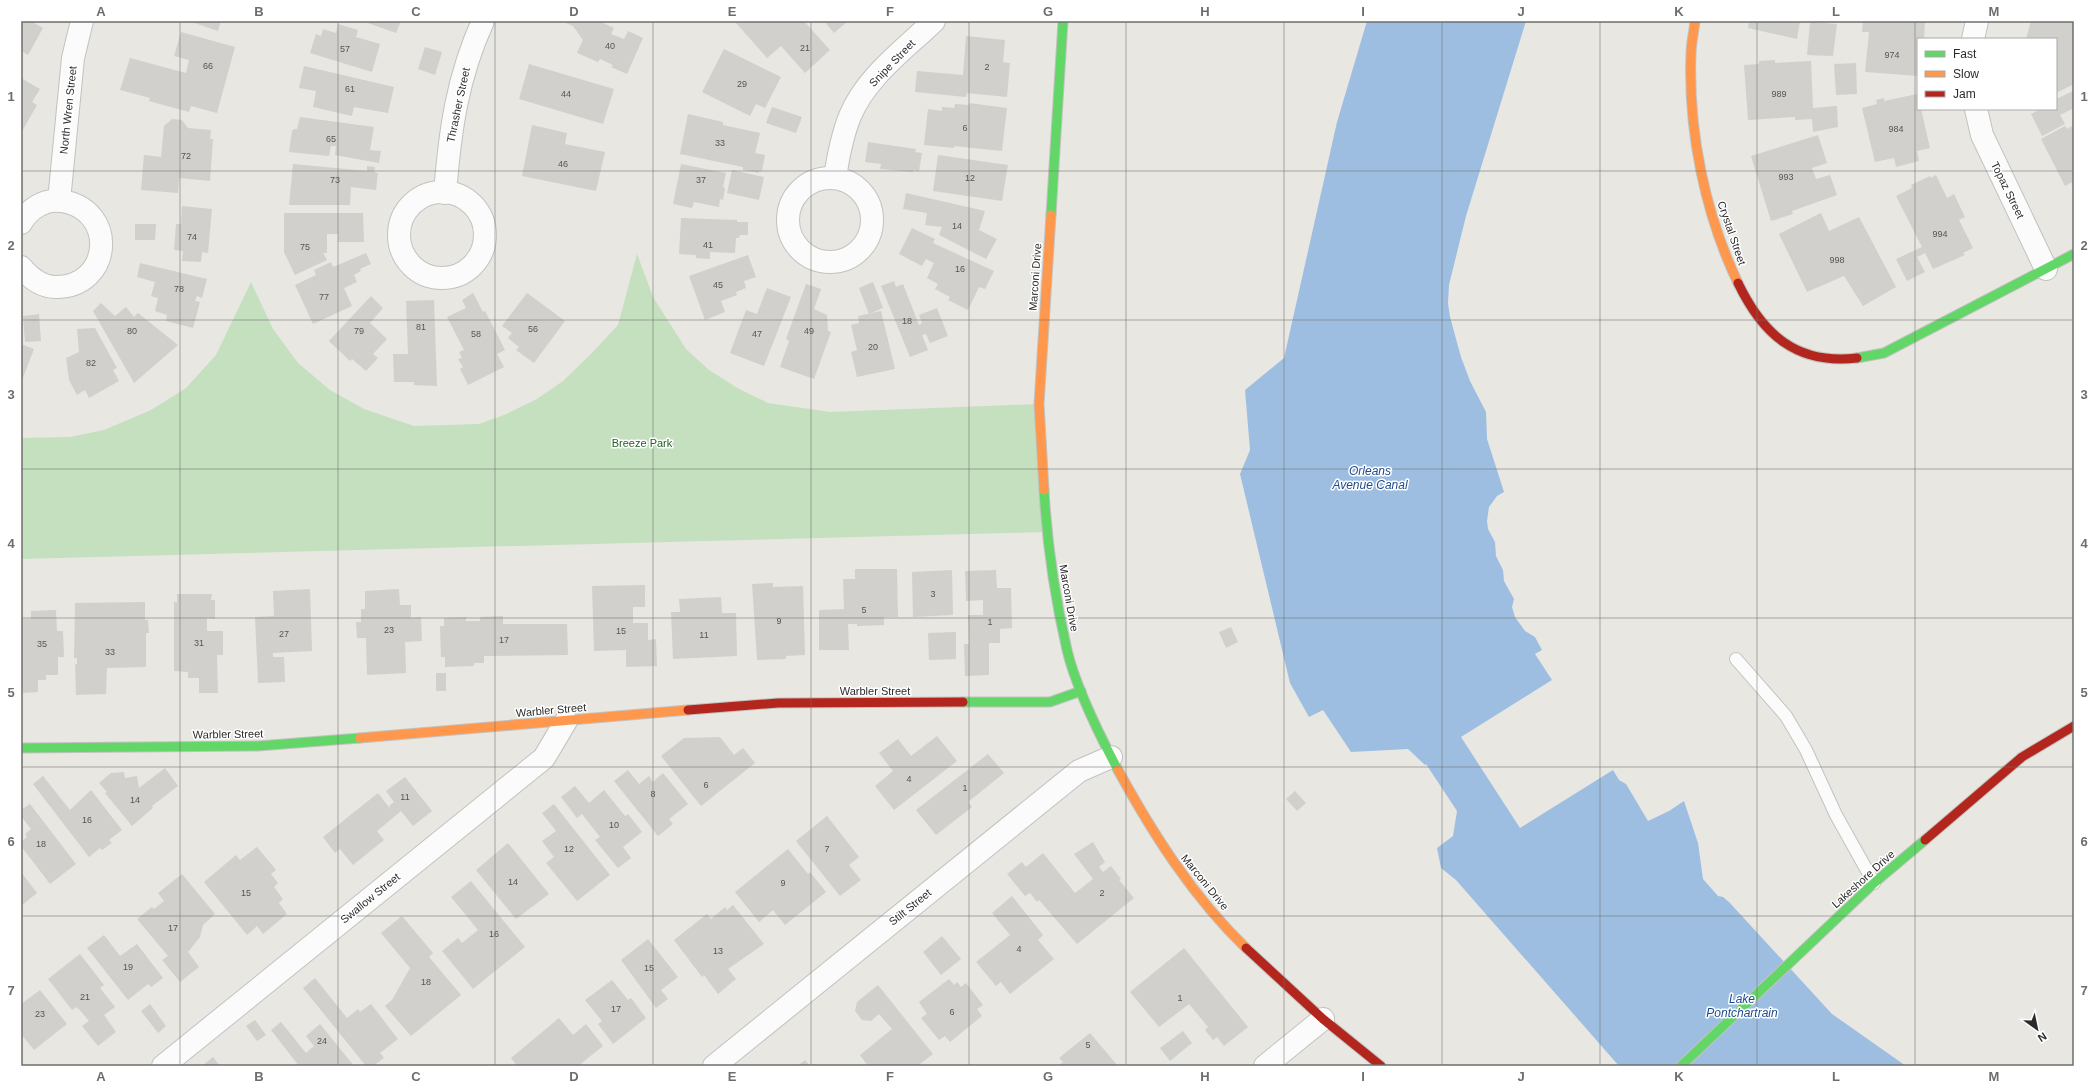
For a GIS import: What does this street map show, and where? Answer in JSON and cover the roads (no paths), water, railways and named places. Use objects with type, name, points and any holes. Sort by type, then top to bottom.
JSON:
[{"type":"street","name":"North Wren Street","points":[[59,201],[72,65],[82,21]]},
{"type":"street","name":"Thrasher Street","points":[[445,193],[450,134],[462,75],[483,21]]},
{"type":"street","name":"Snipe Street","points":[[835,178],[841,141],[851,114],[872,80],[934,21]]},
{"type":"street","name":"Marconi Drive","points":[[1063,21],[1039,404],[1046,532],[1067,651],[1081,691],[1111,757],[1138,807],[1165,851],[1198,896],[1241,943],[1323,1019],[1381,1066]]},
{"type":"street","name":"Crystal Street","points":[[1695,21],[1691,56],[1694,125],[1706,193],[1719,237],[1735,278],[1745,297],[1762,321],[1795,350],[1825,359],[1853,359],[1884,353],[2074,254]]},
{"type":"street","points":[[1973,38],[1977,21]]},
{"type":"street","name":"Topaz Street","points":[[1976,110],[1982,135],[1988,149],[2046,269]]},
{"type":"street","points":[[21,223],[34,208],[46,203],[59,201],[71,203],[83,208],[92,217],[99,228],[102,241],[100,254],[95,266],[87,276],[76,284],[64,287],[51,287],[39,283],[28,276],[21,267]]},
{"type":"street","name":"Warbler Street","points":[[21,748],[258,746],[778,703],[1050,702],[1081,691]]},
{"type":"street","name":"Swallow Street","points":[[163,1066],[544,758],[566,721]]},
{"type":"street","name":"Lakeshore Drive","points":[[1681,1066],[1874,884],[2022,757],[2074,726]]},
{"type":"street","name":"Stilt Street","points":[[714,1066],[1079,771],[1111,757]]},
{"type":"street","points":[[1265,1066],[1323,1019]]},
{"type":"lane","points":[[1736,659],[1786,716],[1806,750],[1836,815],[1874,884]]},
{"type":"water","name":"Orleans Avenue Canal","points":[[1367,21],[1526,21],[1466,216],[1449,285],[1448,303],[1450,317],[1461,357],[1470,381],[1486,412],[1487,439],[1504,492],[1497,496],[1489,507],[1487,521],[1488,529],[1495,542],[1496,556],[1503,570],[1504,581],[1514,599],[1512,607],[1515,617],[1525,631],[1535,637],[1542,650],[1535,654],[1552,680],[1461,737],[1520,828],[1613,770],[1619,780],[1626,784],[1648,821],[1669,811],[1684,801],[1698,843],[1703,879],[1718,896],[1723,897],[1729,902],[1832,1014],[1906,1066],[1619,1066],[1456,880],[1441,868],[1437,848],[1453,836],[1457,811],[1426,764],[1425,765],[1408,749],[1351,752],[1323,710],[1309,717],[1290,683],[1240,474],[1250,450],[1245,390],[1284,358],[1337,122]]},
{"type":"park label","name":"Breeze Park","points":[[642,443]]},
{"type":"water label","name":"Lake Pontchartrain","points":[[1742,1006]]}]
